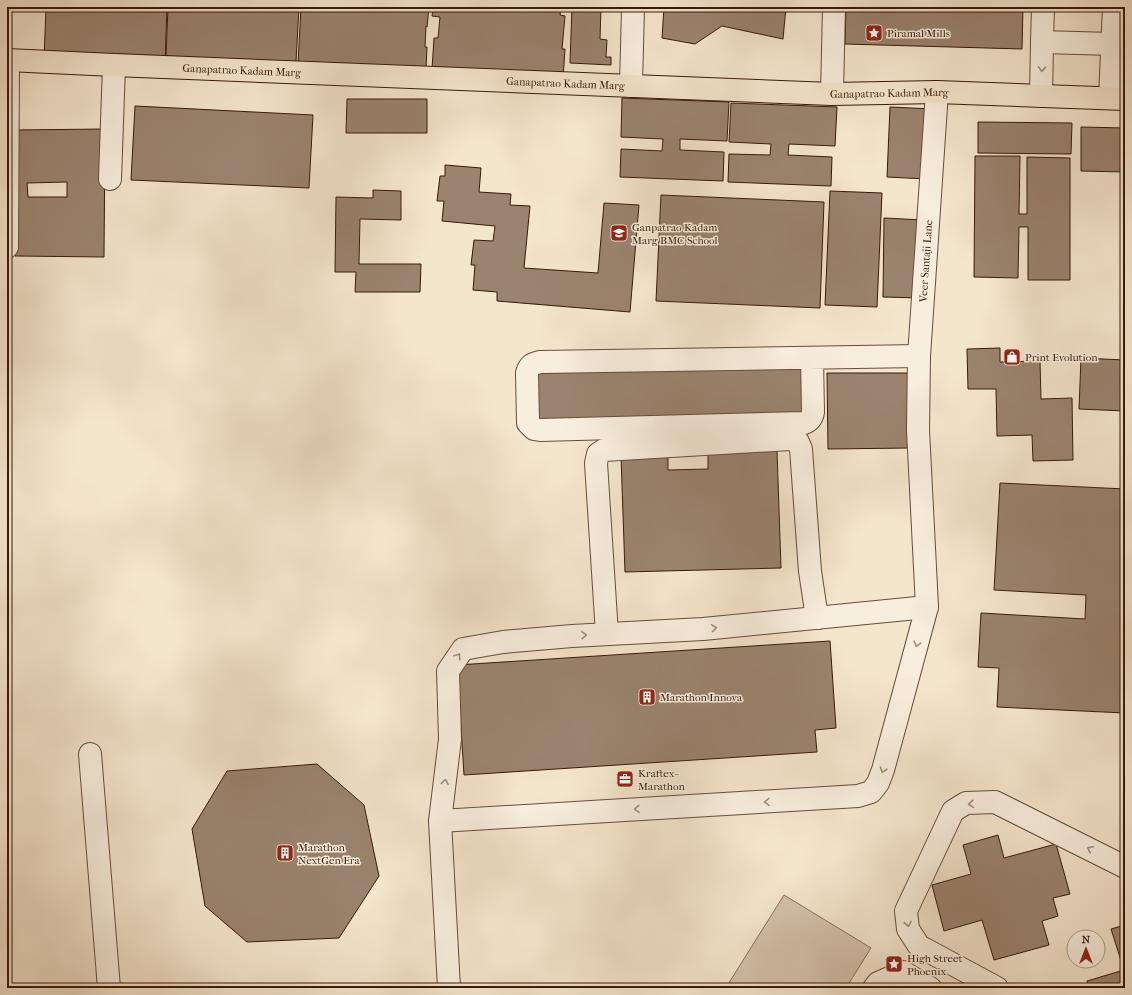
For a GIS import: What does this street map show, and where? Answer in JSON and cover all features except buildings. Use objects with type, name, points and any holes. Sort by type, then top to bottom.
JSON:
[{"type":"main road","name":"Ganapatrao Kadam Marg","points":[[8,60],[832,94],[937,92],[1117,98]]},
{"type":"street","points":[[631,86],[633,7]]},
{"type":"street","points":[[832,94],[834,7]]},
{"type":"street","points":[[1041,96],[1043,7]]},
{"type":"street","points":[[1114,7],[1117,98]]},
{"type":"street","points":[[1042,42],[1116,53]]},
{"type":"street","points":[[7,247],[8,60]]},
{"type":"street","points":[[110,179],[114,65]]},
{"type":"street","name":"Veer Santaji Lane","points":[[440,821],[858,796],[871,792],[878,783],[883,770],[927,607],[918,430],[919,356],[937,92]]},
{"type":"street","points":[[812,358],[812,417],[809,421],[804,423],[540,430],[534,429],[528,423],[527,373],[528,368],[532,364],[540,362],[919,356]]},
{"type":"street","points":[[607,634],[596,464],[598,454],[604,450],[790,440],[798,442],[801,449],[810,571],[817,618]]},
{"type":"street","points":[[449,988],[440,821],[450,739],[448,671],[463,649],[503,642],[607,634],[703,629],[927,607]]},
{"type":"street","points":[[90,754],[109,988]]},
{"type":"street","points":[[997,988],[919,946],[908,929],[906,910],[953,811],[966,804],[995,802],[1125,867]]},
{"type":"street","points":[[874,988],[878,982],[903,972],[930,988]]},
{"type":"shaded area","points":[[784,895],[871,948],[846,988],[729,988],[727,986]]},
{"type":"place","name":"Piramal Mills","points":[[874,33]]},
{"type":"place","name":"Ganpatrao Kadam Marg BMC School","points":[[619,233]]},
{"type":"place","name":"Print Evolution","points":[[1012,357]]},
{"type":"place","name":"Marathon Innova","points":[[647,697]]},
{"type":"place","name":"Kraftex- Marathon","points":[[625,779]]},
{"type":"place","name":"Marathon NextGen Era","points":[[285,853]]},
{"type":"place","name":"High Street Phoenix","points":[[894,964]]}]
